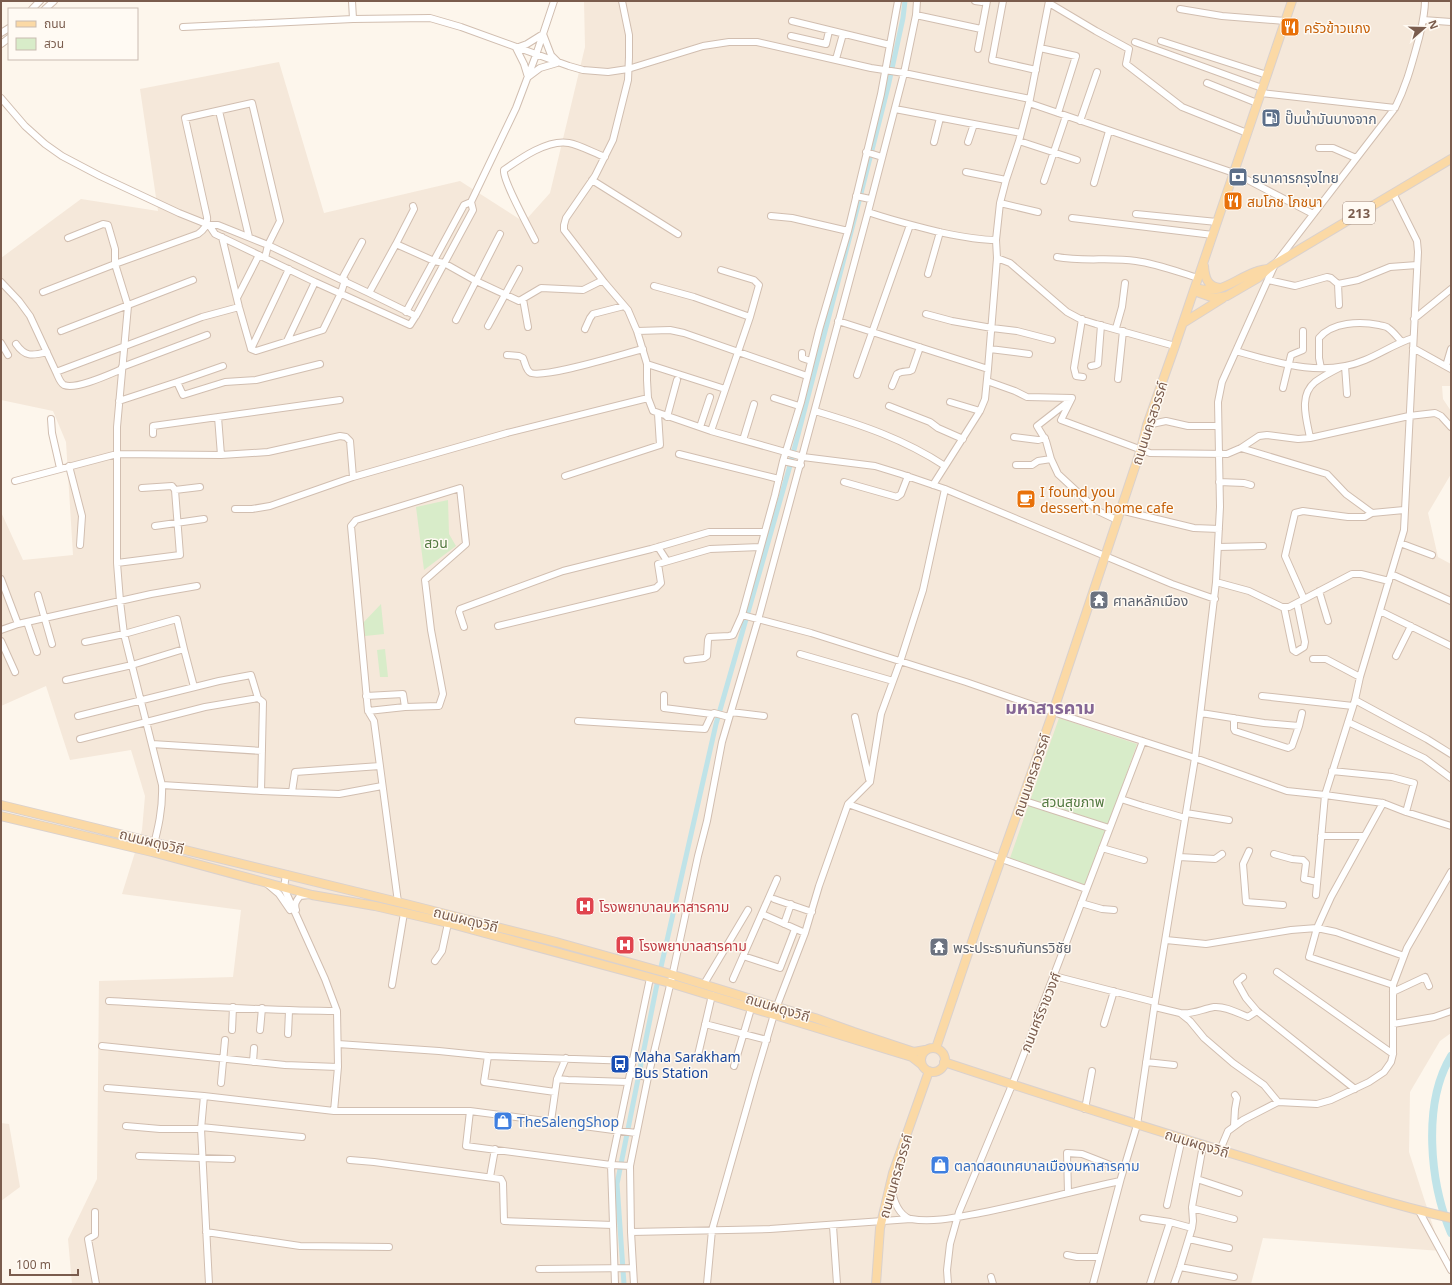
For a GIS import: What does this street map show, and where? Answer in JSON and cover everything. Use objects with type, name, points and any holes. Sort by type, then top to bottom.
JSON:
[{"type":"main road","name":"ถนนนครสวรรค์","points":[[936,1048],[1053,712],[1141,449],[1147,425],[1176,346],[1292,1]]},
{"type":"main road","name":"213","points":[[1195,289],[1206,290],[1222,288],[1271,266],[1451,159]]},
{"type":"main road","points":[[1203,264],[1205,277],[1208,282],[1218,289],[1222,288]]},
{"type":"main road","name":"213","points":[[1227,296],[1258,278],[1271,266]]},
{"type":"main road","points":[[1195,289],[1214,298],[1227,296]]},
{"type":"main road","points":[[1183,323],[1227,296]]},
{"type":"main road","name":"ถนนผดุงวิถี","points":[[1,805],[286,874],[556,942],[657,970],[669,978],[712,995],[775,1011],[815,1018],[914,1052],[925,1050]]},
{"type":"main road","name":"ถนนผดุงวิถี","points":[[1,816],[152,852],[312,895],[448,923],[652,979],[669,978],[704,984],[775,1011],[912,1057],[921,1064]]},
{"type":"main road","points":[[398,902],[400,912]]},
{"type":"main road","points":[[936,1048],[943,1054],[944,1062],[940,1069],[933,1072],[923,1067],[921,1064],[921,1056],[925,1050],[936,1048]]},
{"type":"main road","name":"ถนนผดุงวิถี","points":[[944,1062],[1137,1125],[1421,1211],[1451,1218]]},
{"type":"main road","name":"ถนนนครสวรรค์","points":[[876,1284],[881,1222],[893,1173],[929,1071]]},
{"type":"street","points":[[46,8],[54,1]]},
{"type":"street","points":[[352,1],[353,19]]},
{"type":"street","points":[[265,258],[268,245],[280,221],[252,103],[185,118],[208,217],[208,225],[215,234],[222,237],[265,258],[315,282],[410,324],[416,316],[473,210],[471,202],[516,108],[554,1]]},
{"type":"street","points":[[622,1],[628,36],[628,80],[613,140],[592,180],[566,218],[564,230],[604,282],[628,310],[637,331],[647,364],[648,398],[653,412],[785,453],[803,457],[875,466],[945,488],[1172,584],[1215,599]]},
{"type":"street","points":[[687,660],[704,658],[707,656],[709,637],[729,636],[733,634],[743,616],[785,453],[857,196],[887,71],[898,1]]},
{"type":"street","points":[[634,1284],[631,1232],[630,1166],[669,978],[707,822],[722,742],[801,465],[868,212],[869,199],[880,156],[895,109],[901,73],[916,15],[917,1]]},
{"type":"street","points":[[975,1],[986,1],[978,49]]},
{"type":"street","points":[[1002,1],[992,60],[1036,70]]},
{"type":"street","points":[[1093,1284],[1123,1170],[1137,1125],[1195,758],[1215,599],[1220,507],[1218,402],[1222,382],[1268,280],[1271,266],[1395,108],[1405,88],[1423,20],[1425,1]]},
{"type":"street","points":[[933,485],[980,411],[984,399],[992,328],[997,258],[996,240],[1000,203],[1030,101],[1049,2],[1129,49],[1126,64],[1182,107],[1247,133]]},
{"type":"street","points":[[1180,9],[1222,16],[1285,21]]},
{"type":"street","points":[[916,15],[981,29]]},
{"type":"street","points":[[183,27],[353,19],[430,18],[461,27],[558,63],[583,70],[608,72],[628,69],[703,46],[741,42],[770,44],[887,71],[1030,101],[1080,121],[1234,173],[1313,214]]},
{"type":"street","points":[[1423,20],[1451,22]]},
{"type":"street","points":[[792,21],[890,45]]},
{"type":"street","points":[[791,36],[826,44],[829,31]]},
{"type":"street","points":[[516,48],[527,44],[543,34]]},
{"type":"street","points":[[543,34],[551,55],[558,63]]},
{"type":"street","points":[[836,59],[843,34]]},
{"type":"street","points":[[1161,41],[1267,75]]},
{"type":"street","points":[[1134,42],[1262,90],[1395,108]]},
{"type":"street","points":[[516,48],[524,64],[528,77]]},
{"type":"street","points":[[1040,48],[1076,56],[1058,113]]},
{"type":"street","points":[[528,77],[540,68],[558,63]]},
{"type":"street","points":[[1080,121],[1097,72]]},
{"type":"street","points":[[1208,83],[1257,103]]},
{"type":"street","points":[[1,98],[25,126],[45,144],[62,156],[100,176],[208,225],[218,225],[268,245],[416,316]]},
{"type":"street","points":[[895,109],[1021,133]]},
{"type":"street","points":[[219,110],[249,238]]},
{"type":"street","points":[[1044,181],[1066,116]]},
{"type":"street","points":[[934,142],[940,118]]},
{"type":"street","points":[[968,142],[974,124]]},
{"type":"street","points":[[1094,183],[1109,131]]},
{"type":"street","points":[[1019,141],[1076,160]]},
{"type":"street","points":[[535,240],[509,188],[503,173],[504,170],[546,145],[554,142],[570,143],[604,157]]},
{"type":"street","points":[[1319,148],[1333,148],[1356,158]]},
{"type":"street","points":[[867,153],[880,156]]},
{"type":"street","points":[[966,172],[1006,180]]},
{"type":"street","points":[[592,180],[678,234]]},
{"type":"street","points":[[1316,895],[1325,794],[1354,703],[1360,677],[1404,530],[1417,241],[1393,193]]},
{"type":"street","points":[[857,196],[869,199]]},
{"type":"street","points":[[406,312],[464,205],[471,202]]},
{"type":"street","points":[[1000,203],[1038,212]]},
{"type":"street","points":[[369,293],[414,209],[413,206]]},
{"type":"street","points":[[868,212],[910,225],[940,232],[979,240],[996,240]]},
{"type":"street","points":[[1136,214],[1218,222]]},
{"type":"street","points":[[771,216],[792,218],[848,231]]},
{"type":"street","points":[[1072,218],[1213,235]]},
{"type":"street","points":[[68,238],[103,224],[108,225],[115,249],[115,264],[128,306],[117,427],[117,563],[124,634],[162,785],[163,801],[160,823],[152,852]]},
{"type":"street","points":[[43,292],[198,234],[208,225]]},
{"type":"street","points":[[857,375],[910,225]]},
{"type":"street","points":[[928,274],[940,232]]},
{"type":"street","points":[[456,320],[500,234]]},
{"type":"street","points":[[222,237],[238,306],[251,349]]},
{"type":"street","points":[[251,349],[256,351],[323,330],[340,293],[343,280],[362,242]]},
{"type":"street","points":[[396,244],[434,261],[444,263],[476,281],[519,301],[541,288],[583,290],[599,282],[604,282]]},
{"type":"street","points":[[237,298],[259,255]]},
{"type":"street","points":[[1057,257],[1136,261],[1154,264],[1198,278]]},
{"type":"street","points":[[997,258],[1010,264],[1067,312],[1081,319],[1176,346]]},
{"type":"street","points":[[1268,280],[1295,286],[1327,277],[1338,284],[1358,280],[1390,267],[1417,265]]},
{"type":"street","points":[[251,349],[288,269]]},
{"type":"street","points":[[488,326],[519,269]]},
{"type":"street","points":[[711,431],[750,317],[759,285],[754,280],[721,270]]},
{"type":"street","points":[[61,331],[193,280]]},
{"type":"street","points":[[1,282],[19,301],[30,316],[61,383],[64,384],[72,386],[90,381],[207,335]]},
{"type":"street","points":[[287,341],[315,282]]},
{"type":"street","points":[[1116,328],[1122,307],[1125,283]]},
{"type":"street","points":[[1338,284],[1339,305]]},
{"type":"street","points":[[654,286],[694,297],[750,317]]},
{"type":"street","points":[[1414,319],[1451,289]]},
{"type":"street","points":[[523,299],[528,327]]},
{"type":"street","points":[[56,372],[202,317],[238,306]]},
{"type":"street","points":[[585,329],[590,318],[594,314],[624,306]]},
{"type":"street","points":[[926,314],[952,321],[1017,331],[1052,340]]},
{"type":"street","points":[[1072,353],[1081,319]]},
{"type":"street","points":[[1081,319],[1074,368],[1076,376],[1083,377]]},
{"type":"street","points":[[838,321],[988,369]]},
{"type":"street","points":[[1321,368],[1319,358],[1319,338],[1330,329],[1356,323],[1375,324],[1388,327],[1401,341]]},
{"type":"street","points":[[1091,366],[1098,364],[1101,325]]},
{"type":"street","points":[[637,331],[670,330],[684,332],[807,376]]},
{"type":"street","points":[[1118,380],[1123,330]]},
{"type":"street","points":[[1283,388],[1291,355],[1303,350],[1303,331]]},
{"type":"street","points":[[1310,438],[1304,400],[1308,390],[1315,382],[1342,367],[1365,360],[1401,341],[1413,338]]},
{"type":"street","points":[[1,343],[8,355]]},
{"type":"street","points":[[16,344],[19,349],[26,354],[30,355],[47,352]]},
{"type":"street","points":[[892,386],[897,374],[904,370],[912,370],[920,347]]},
{"type":"street","points":[[1413,348],[1448,367],[1451,349]]},
{"type":"street","points":[[507,355],[519,356],[523,358],[529,372],[533,374],[571,368],[643,349]]},
{"type":"street","points":[[990,349],[1029,354]]},
{"type":"street","points":[[1236,351],[1288,366],[1321,368],[1342,367]]},
{"type":"street","points":[[802,353],[802,358],[811,361]]},
{"type":"street","points":[[177,382],[183,395],[225,382],[256,380],[320,364]]},
{"type":"street","points":[[647,364],[725,389]]},
{"type":"street","points":[[119,401],[223,366]]},
{"type":"street","points":[[1342,367],[1348,394]]},
{"type":"street","points":[[667,417],[676,380]]},
{"type":"street","points":[[987,381],[1027,397],[1072,398]]},
{"type":"street","points":[[700,427],[710,397]]},
{"type":"street","points":[[235,509],[252,509],[270,506],[352,476],[507,433],[648,398]]},
{"type":"street","points":[[774,398],[799,406]]},
{"type":"street","points":[[1072,398],[1061,420],[1150,453],[1227,454],[1241,448],[1259,436],[1267,435],[1298,439],[1310,438],[1409,416],[1436,413],[1441,416],[1451,427]]},
{"type":"street","points":[[1072,398],[1037,426],[1045,438],[1051,459],[1058,474],[1098,511],[1117,520]]},
{"type":"street","points":[[153,434],[153,426],[340,400]]},
{"type":"street","points":[[950,402],[980,411]]},
{"type":"street","points":[[743,440],[754,404]]},
{"type":"street","points":[[890,406],[930,422],[938,428],[963,439]]},
{"type":"street","points":[[815,411],[886,434],[913,446],[945,466]]},
{"type":"street","points":[[565,476],[660,445],[658,414]]},
{"type":"street","points":[[218,417],[221,455]]},
{"type":"street","points":[[51,419],[52,433],[60,468]]},
{"type":"street","points":[[1147,425],[1166,421],[1188,426],[1218,426]]},
{"type":"street","points":[[15,481],[117,454],[221,455],[268,452],[340,436],[346,437],[350,441],[352,476]]},
{"type":"street","points":[[1014,437],[1038,440],[1045,438]]},
{"type":"street","points":[[1241,448],[1327,474],[1346,494],[1372,513]]},
{"type":"street","points":[[679,454],[778,479]]},
{"type":"street","points":[[1016,465],[1032,465],[1038,461],[1051,459]]},
{"type":"street","points":[[783,461],[801,465]]},
{"type":"street","points":[[69,466],[82,516],[80,546]]},
{"type":"street","points":[[844,482],[899,497],[908,476]]},
{"type":"street","points":[[1220,482],[1244,483],[1251,485]]},
{"type":"street","points":[[117,563],[180,555],[175,490],[172,486],[142,488]]},
{"type":"street","points":[[175,490],[200,487]]},
{"type":"street","points":[[368,711],[405,707],[439,706],[443,694],[431,630],[424,580],[466,544],[460,488],[356,520],[351,526],[366,696],[368,711],[374,721],[398,902]]},
{"type":"street","points":[[706,1284],[712,1230],[775,1011],[805,933],[819,886],[848,804],[870,782],[881,714],[900,662],[923,590],[945,488]]},
{"type":"street","points":[[1120,510],[1194,528],[1219,530]]},
{"type":"street","points":[[1304,599],[1285,556],[1295,513],[1303,511],[1348,517],[1365,517],[1372,513],[1404,510]]},
{"type":"street","points":[[155,526],[204,519]]},
{"type":"street","points":[[464,628],[459,612],[460,609],[563,572],[715,531],[764,532]]},
{"type":"street","points":[[1400,543],[1432,555]]},
{"type":"street","points":[[1218,547],[1263,546]]},
{"type":"street","points":[[658,547],[667,561]]},
{"type":"street","points":[[498,626],[656,588],[661,583],[658,564],[667,561],[710,549],[760,547]]},
{"type":"street","points":[[1216,582],[1249,591],[1284,607],[1297,603],[1352,574],[1361,574],[1389,582]]},
{"type":"street","points":[[1391,574],[1451,601]]},
{"type":"street","points":[[1,579],[18,624]]},
{"type":"street","points":[[1,630],[18,624],[151,594],[196,586]]},
{"type":"street","points":[[1319,591],[1328,621]]},
{"type":"street","points":[[38,595],[52,644]]},
{"type":"street","points":[[1284,607],[1293,650],[1296,652],[1304,647],[1305,642],[1297,603]]},
{"type":"street","points":[[1380,611],[1451,646]]},
{"type":"street","points":[[743,616],[811,633],[966,682],[1195,758],[1288,791],[1325,794],[1383,803],[1451,826]]},
{"type":"street","points":[[85,642],[124,634],[177,619],[194,687]]},
{"type":"street","points":[[27,622],[37,652]]},
{"type":"street","points":[[1396,656],[1411,626]]},
{"type":"street","points":[[1,641],[15,672]]},
{"type":"street","points":[[66,680],[132,665],[184,649]]},
{"type":"street","points":[[800,654],[893,681]]},
{"type":"street","points":[[1313,659],[1326,659],[1360,677]]},
{"type":"street","points":[[78,716],[219,681],[251,675],[258,698],[263,702],[261,791]]},
{"type":"street","points":[[366,696],[403,694],[405,707]]},
{"type":"street","points":[[664,695],[664,708],[729,715],[764,716]]},
{"type":"street","points":[[1262,696],[1354,703],[1427,739],[1451,754]]},
{"type":"street","points":[[80,738],[205,707],[258,698]]},
{"type":"street","points":[[578,721],[705,729],[713,713]]},
{"type":"street","points":[[1201,713],[1299,726]]},
{"type":"street","points":[[1234,718],[1235,731],[1288,748],[1292,746],[1302,713]]},
{"type":"street","points":[[855,717],[870,782]]},
{"type":"street","points":[[1348,722],[1424,758],[1451,778]]},
{"type":"street","name":"ภนนศรีราชวงศ์","points":[[948,1284],[947,1270],[950,1244],[958,1217],[1012,1085],[1143,741]]},
{"type":"street","points":[[152,744],[262,751]]},
{"type":"street","points":[[292,792],[295,772],[380,766]]},
{"type":"street","points":[[1332,771],[1392,777],[1414,783],[1406,812]]},
{"type":"street","points":[[162,785],[339,794],[382,786]]},
{"type":"street","points":[[1121,799],[1143,806],[1186,816],[1229,820]]},
{"type":"street","points":[[1022,800],[1109,828]]},
{"type":"street","points":[[1383,803],[1331,897],[1317,928],[1309,958],[1393,988],[1425,978],[1430,986]]},
{"type":"street","points":[[848,804],[1086,890]]},
{"type":"street","points":[[1321,836],[1364,836]]},
{"type":"street","points":[[1102,848],[1144,860]]},
{"type":"street","points":[[1249,851],[1243,864],[1246,902],[1283,905]]},
{"type":"street","points":[[1179,856],[1215,859],[1222,854]]},
{"type":"street","points":[[1274,854],[1292,859],[1304,860],[1306,863],[1304,879],[1317,882]]},
{"type":"street","points":[[1220,1150],[1228,1131],[1234,1126],[1278,1102],[1317,1104],[1331,1100],[1355,1089],[1384,1072],[1391,1062],[1393,1054],[1393,988],[1404,956],[1451,872]]},
{"type":"street","points":[[286,874],[284,888],[325,978],[337,1011],[338,1067],[334,1112]]},
{"type":"street","points":[[733,979],[777,879]]},
{"type":"street","points":[[266,883],[279,894],[300,925]]},
{"type":"street","points":[[300,925],[294,906],[300,896],[312,895]]},
{"type":"street","points":[[774,899],[812,912]]},
{"type":"street","points":[[1081,903],[1102,909],[1114,910]]},
{"type":"street","points":[[784,924],[791,904]]},
{"type":"street","points":[[704,984],[748,910]]},
{"type":"street","points":[[392,985],[400,912]]},
{"type":"street","points":[[762,914],[805,933]]},
{"type":"street","points":[[435,961],[442,951],[448,923]]},
{"type":"street","points":[[1166,940],[1206,944],[1291,930],[1317,928],[1336,932],[1404,956]]},
{"type":"street","points":[[743,956],[780,968],[795,929]]},
{"type":"street","points":[[1277,972],[1393,1054]]},
{"type":"street","points":[[1054,976],[1155,1004],[1180,1013],[1188,1014],[1213,1007],[1220,1007],[1248,1017],[1257,1011]]},
{"type":"street","points":[[1243,977],[1237,982],[1246,998],[1257,1011],[1355,1089]]},
{"type":"street","points":[[615,1284],[611,1166],[628,1082],[652,979]]},
{"type":"street","points":[[1104,1024],[1114,992]]},
{"type":"street","points":[[698,1055],[712,995]]},
{"type":"street","points":[[109,1001],[262,1008],[289,1011],[337,1011]]},
{"type":"street","points":[[232,1030],[233,1007]]},
{"type":"street","points":[[260,1030],[262,1008]]},
{"type":"street","points":[[288,1034],[289,1011]]},
{"type":"street","points":[[1393,1024],[1434,1017],[1451,1011]]},
{"type":"street","points":[[734,1066],[750,1012]]},
{"type":"street","points":[[1180,1013],[1190,1021],[1204,1038],[1227,1058],[1264,1085],[1278,1102]]},
{"type":"street","points":[[705,1024],[767,1040]]},
{"type":"street","points":[[221,1083],[225,1040]]},
{"type":"street","points":[[338,1044],[488,1056],[633,1061]]},
{"type":"street","points":[[102,1046],[285,1065],[338,1067]]},
{"type":"street","points":[[253,1062],[254,1048]]},
{"type":"street","points":[[488,1056],[484,1082],[555,1092]]},
{"type":"street","points":[[551,1121],[558,1079],[566,1058]]},
{"type":"street","points":[[1146,1062],[1174,1065]]},
{"type":"street","points":[[1085,1108],[1092,1071]]},
{"type":"street","points":[[630,1074],[648,1077]]},
{"type":"street","points":[[558,1079],[628,1082]]},
{"type":"street","points":[[107,1088],[204,1096],[334,1112],[470,1111],[636,1132]]},
{"type":"street","points":[[1234,1126],[1237,1098],[1235,1095]]},
{"type":"street","points":[[204,1096],[201,1128],[210,1284]]},
{"type":"street","points":[[470,1111],[466,1146],[611,1166],[630,1166]]},
{"type":"street","points":[[126,1126],[160,1129],[201,1128],[302,1137]]},
{"type":"street","points":[[1167,1205],[1182,1138]]},
{"type":"street","points":[[1174,1284],[1192,1228],[1192,1208],[1203,1145]]},
{"type":"street","points":[[490,1177],[495,1149]]},
{"type":"street","points":[[1068,1193],[1067,1153],[1082,1154],[1123,1170]]},
{"type":"street","points":[[140,1156],[232,1159]]},
{"type":"street","points":[[350,1160],[501,1179],[503,1183],[504,1222],[613,1225]]},
{"type":"street","points":[[1197,1179],[1239,1192]]},
{"type":"street","points":[[891,1184],[896,1206],[906,1218],[919,1220],[958,1217],[1120,1181]]},
{"type":"street","points":[[1192,1208],[1234,1219]]},
{"type":"street","points":[[1421,1211],[1451,1270]]},
{"type":"street","points":[[95,1212],[95,1235],[88,1239],[96,1284]]},
{"type":"street","points":[[1143,1218],[1170,1222],[1192,1228]]},
{"type":"street","points":[[631,1232],[770,1229],[833,1226],[911,1219]]},
{"type":"street","points":[[1150,1284],[1170,1222]]},
{"type":"street","points":[[833,1226],[837,1284]]},
{"type":"street","points":[[206,1232],[300,1246],[389,1247]]},
{"type":"street","points":[[1188,1239],[1229,1248]]},
{"type":"street","points":[[1067,1255],[1077,1257],[1100,1257]]},
{"type":"street","points":[[1180,1267],[1234,1277]]},
{"type":"street","points":[[539,1269],[633,1268]]},
{"type":"street","points":[[991,1277],[993,1284]]},
{"type":"shaded area","points":[[584,1],[1451,1],[1451,386],[1442,386],[1443,399],[1451,411],[1451,474],[1428,513],[1438,557],[1451,564],[1451,1033],[1440,1041],[1410,1092],[1409,1152],[1441,1251],[1263,1238],[1251,1284],[72,1284],[68,1239],[97,1179],[99,981],[233,977],[241,910],[122,894],[142,830],[145,796],[131,750],[70,760],[46,686],[1,706],[1,512],[23,560],[73,555],[66,442],[53,411],[1,400],[1,258],[81,199],[158,211],[140,89],[279,62],[324,213],[460,181],[524,222],[550,193],[585,47]]},
{"type":"shaded area","points":[[1,1123],[9,1124],[20,1187],[1,1201]]},
{"type":"green space","name":"สวน","points":[[448,500],[449,534],[456,546],[424,570],[416,507]]},
{"type":"green space","points":[[381,604],[384,634],[365,636],[362,624]]},
{"type":"green space","points":[[385,649],[388,677],[380,677],[377,650]]},
{"type":"green space","name":"สวนสุขภาพ","points":[[1059,718],[1137,744],[1087,886],[1010,858]]},
{"type":"waterway","points":[[624,1284],[617,1184],[656,989],[716,724],[789,469],[888,87],[903,18],[905,1]]},
{"type":"waterway","points":[[1451,1056],[1442,1075],[1436,1097],[1432,1144],[1438,1191],[1451,1233]]},
{"type":"place","name":"ครัวข้าวแกง","points":[[1290,27]]},
{"type":"place","name":"ปั๊มน้ำมันบางจาก","points":[[1271,118]]},
{"type":"place","name":"ธนาคารกรุงไทย","points":[[1238,177]]},
{"type":"place","name":"สมโภช โภชนา","points":[[1233,201]]},
{"type":"place","name":"I found you dessert n home cafe","points":[[1026,499]]},
{"type":"place","name":"ศาลหลักเมือง","points":[[1099,600]]},
{"type":"place","name":"โรงพยาบาลมหาสารคาม","points":[[585,906]]},
{"type":"place","name":"โรงพยาบาลสารคาม","points":[[625,945]]},
{"type":"place","name":"พระประธานกันทรวิชัย","points":[[939,947]]},
{"type":"place","name":"Maha Sarakham Bus Station","points":[[620,1064]]},
{"type":"place","name":"TheSalengShop","points":[[503,1121]]},
{"type":"place","name":"ตลาดสดเทศบาลเมืองมหาสารคาม","points":[[940,1165]]},
{"type":"district","name":"มหาสารคาม","points":[[1050,707]]}]
